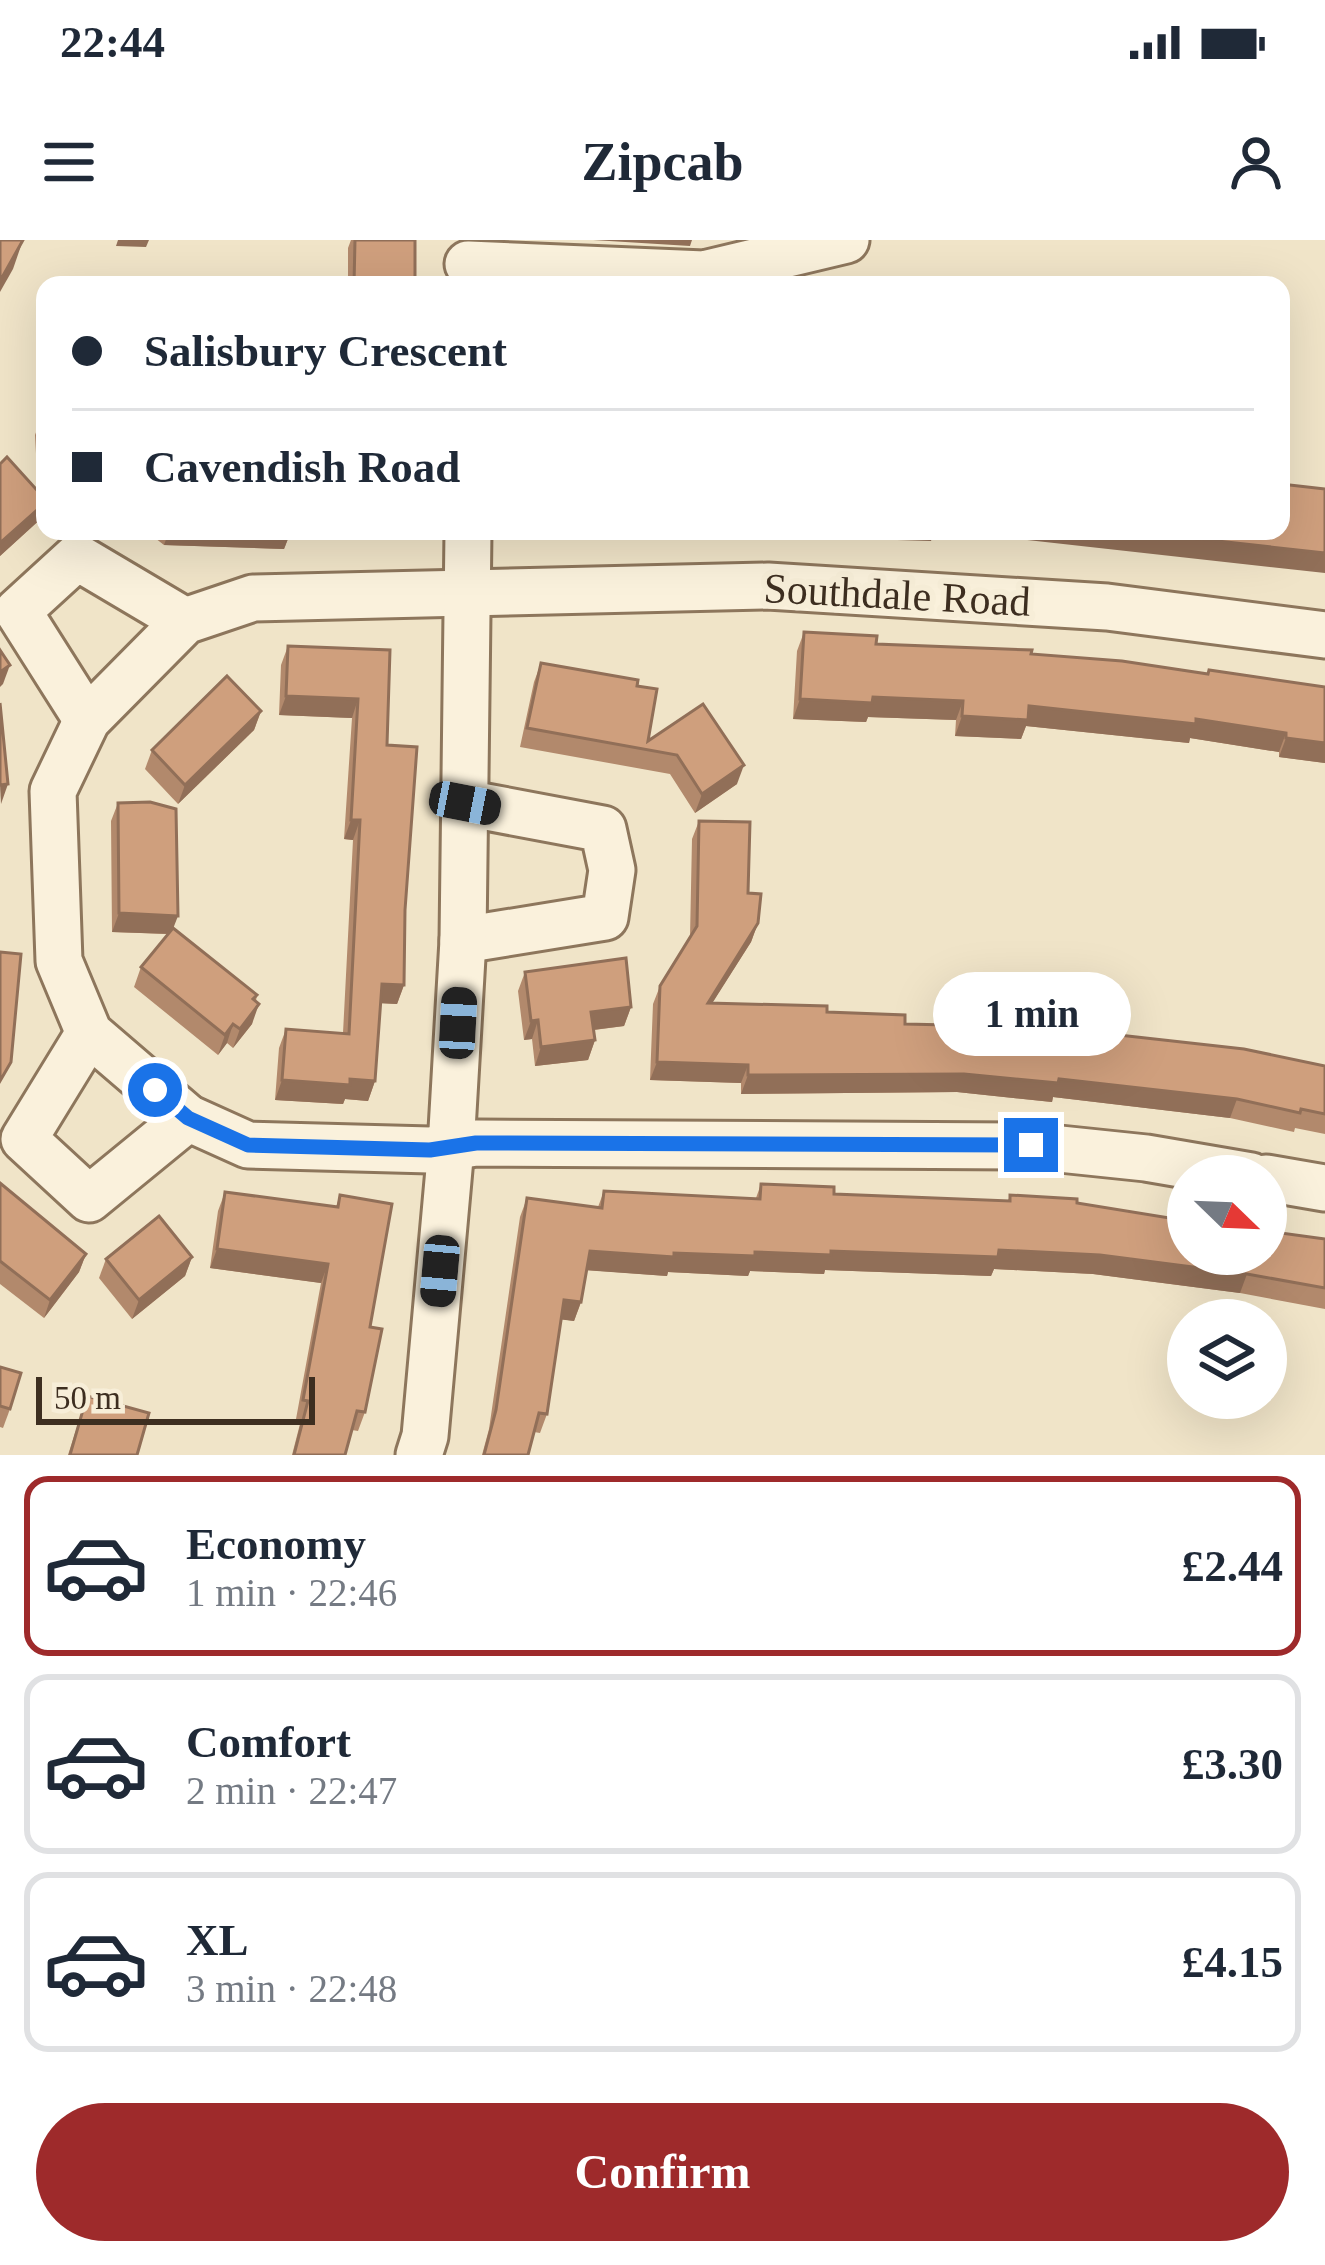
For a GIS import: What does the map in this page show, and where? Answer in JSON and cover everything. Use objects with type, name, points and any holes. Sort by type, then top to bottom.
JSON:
[{"type":"street","points":[[468,263],[704,274],[846,240]]},
{"type":"street","points":[[422,1445],[451,1148],[463,940],[468,540]]},
{"type":"street","points":[[87,720],[18,611],[77,557],[185,621],[87,720],[53,791],[59,961],[89,1033],[188,1118],[248,1145],[1031,1145],[1167,1162]]},
{"type":"street","name":"Southdale Road","points":[[185,621],[253,598],[768,586],[1107,607],[1325,635]]},
{"type":"street","points":[[463,940],[604,917],[611,870],[603,829],[465,803]]},
{"type":"street","points":[[89,1033],[24,1139],[89,1199],[188,1118]]},
{"type":"street","points":[[1287,1182],[1325,1188]]},
{"type":"building","points":[[0,240],[23,240],[0,281]]},
{"type":"building","points":[[355,240],[415,240],[415,276],[354,276]]},
{"type":"building","points":[[7,457],[36,489],[36,511],[0,543],[0,464]]},
{"type":"building","points":[[1290,485],[1325,489],[1325,553],[1208,540],[1290,540]]},
{"type":"building","points":[[804,632],[877,636],[876,644],[1032,650],[1031,654],[1208,674],[1209,670],[1325,687],[1325,743],[1196,719],[1196,724],[1029,706],[1028,720],[962,716],[963,701],[800,699]]},
{"type":"building","points":[[288,646],[390,650],[387,745],[417,747],[404,985],[382,984],[375,1081],[350,1079],[350,1085],[282,1080],[286,1029],[349,1034],[360,820],[351,820],[358,699],[286,696]]},
{"type":"building","points":[[0,650],[10,665],[0,672]]},
{"type":"building","points":[[541,663],[638,680],[637,686],[657,689],[648,741],[703,704],[744,765],[702,794],[677,755],[527,728]]},
{"type":"building","points":[[227,676],[261,711],[185,785],[152,750]]},
{"type":"building","points":[[0,703],[8,784],[0,785]]},
{"type":"building","points":[[150,802],[176,809],[178,916],[119,913],[118,803]]},
{"type":"building","points":[[699,821],[750,822],[748,893],[761,894],[758,923],[708,1003],[827,1006],[827,1012],[905,1015],[905,1024],[993,1026],[994,1021],[1244,1049],[1325,1066],[1325,1114],[1059,1079],[1058,1083],[964,1074],[748,1075],[748,1065],[657,1062],[660,986],[697,926]]},
{"type":"building","points":[[173,928],[257,995],[253,999],[259,1004],[240,1029],[233,1024],[225,1035],[141,967]]},
{"type":"building","points":[[0,952],[21,954],[11,1062],[0,1081]]},
{"type":"building","points":[[626,958],[631,1007],[591,1012],[595,1040],[541,1047],[538,1020],[531,1021],[525,972]]},
{"type":"building","points":[[0,1183],[86,1254],[50,1300],[0,1261]]},
{"type":"building","points":[[761,1184],[834,1187],[834,1194],[1077,1199],[1077,1203],[1167,1218],[1167,1264],[999,1250],[998,1257],[831,1251],[831,1255],[755,1252],[755,1256],[674,1253],[674,1257],[590,1251],[581,1302],[564,1300],[547,1414],[539,1413],[528,1455],[484,1455],[496,1410],[527,1198],[602,1208],[604,1191],[760,1199]]},
{"type":"building","points":[[225,1192],[338,1207],[340,1195],[392,1204],[370,1327],[382,1329],[365,1412],[357,1411],[345,1455],[294,1455],[308,1401],[303,1400],[328,1264],[217,1249]]},
{"type":"building","points":[[159,1216],[192,1257],[139,1300],[106,1259]]},
{"type":"building","points":[[1287,1234],[1325,1239],[1325,1288],[1253,1275],[1287,1275]]},
{"type":"building","points":[[0,1367],[21,1373],[10,1409],[0,1406]]},
{"type":"building","points":[[87,1396],[149,1413],[137,1455],[70,1455]]},
{"type":"route","points":[[155,1090],[188,1118],[248,1145],[430,1150],[476,1143],[1031,1145]]}]
